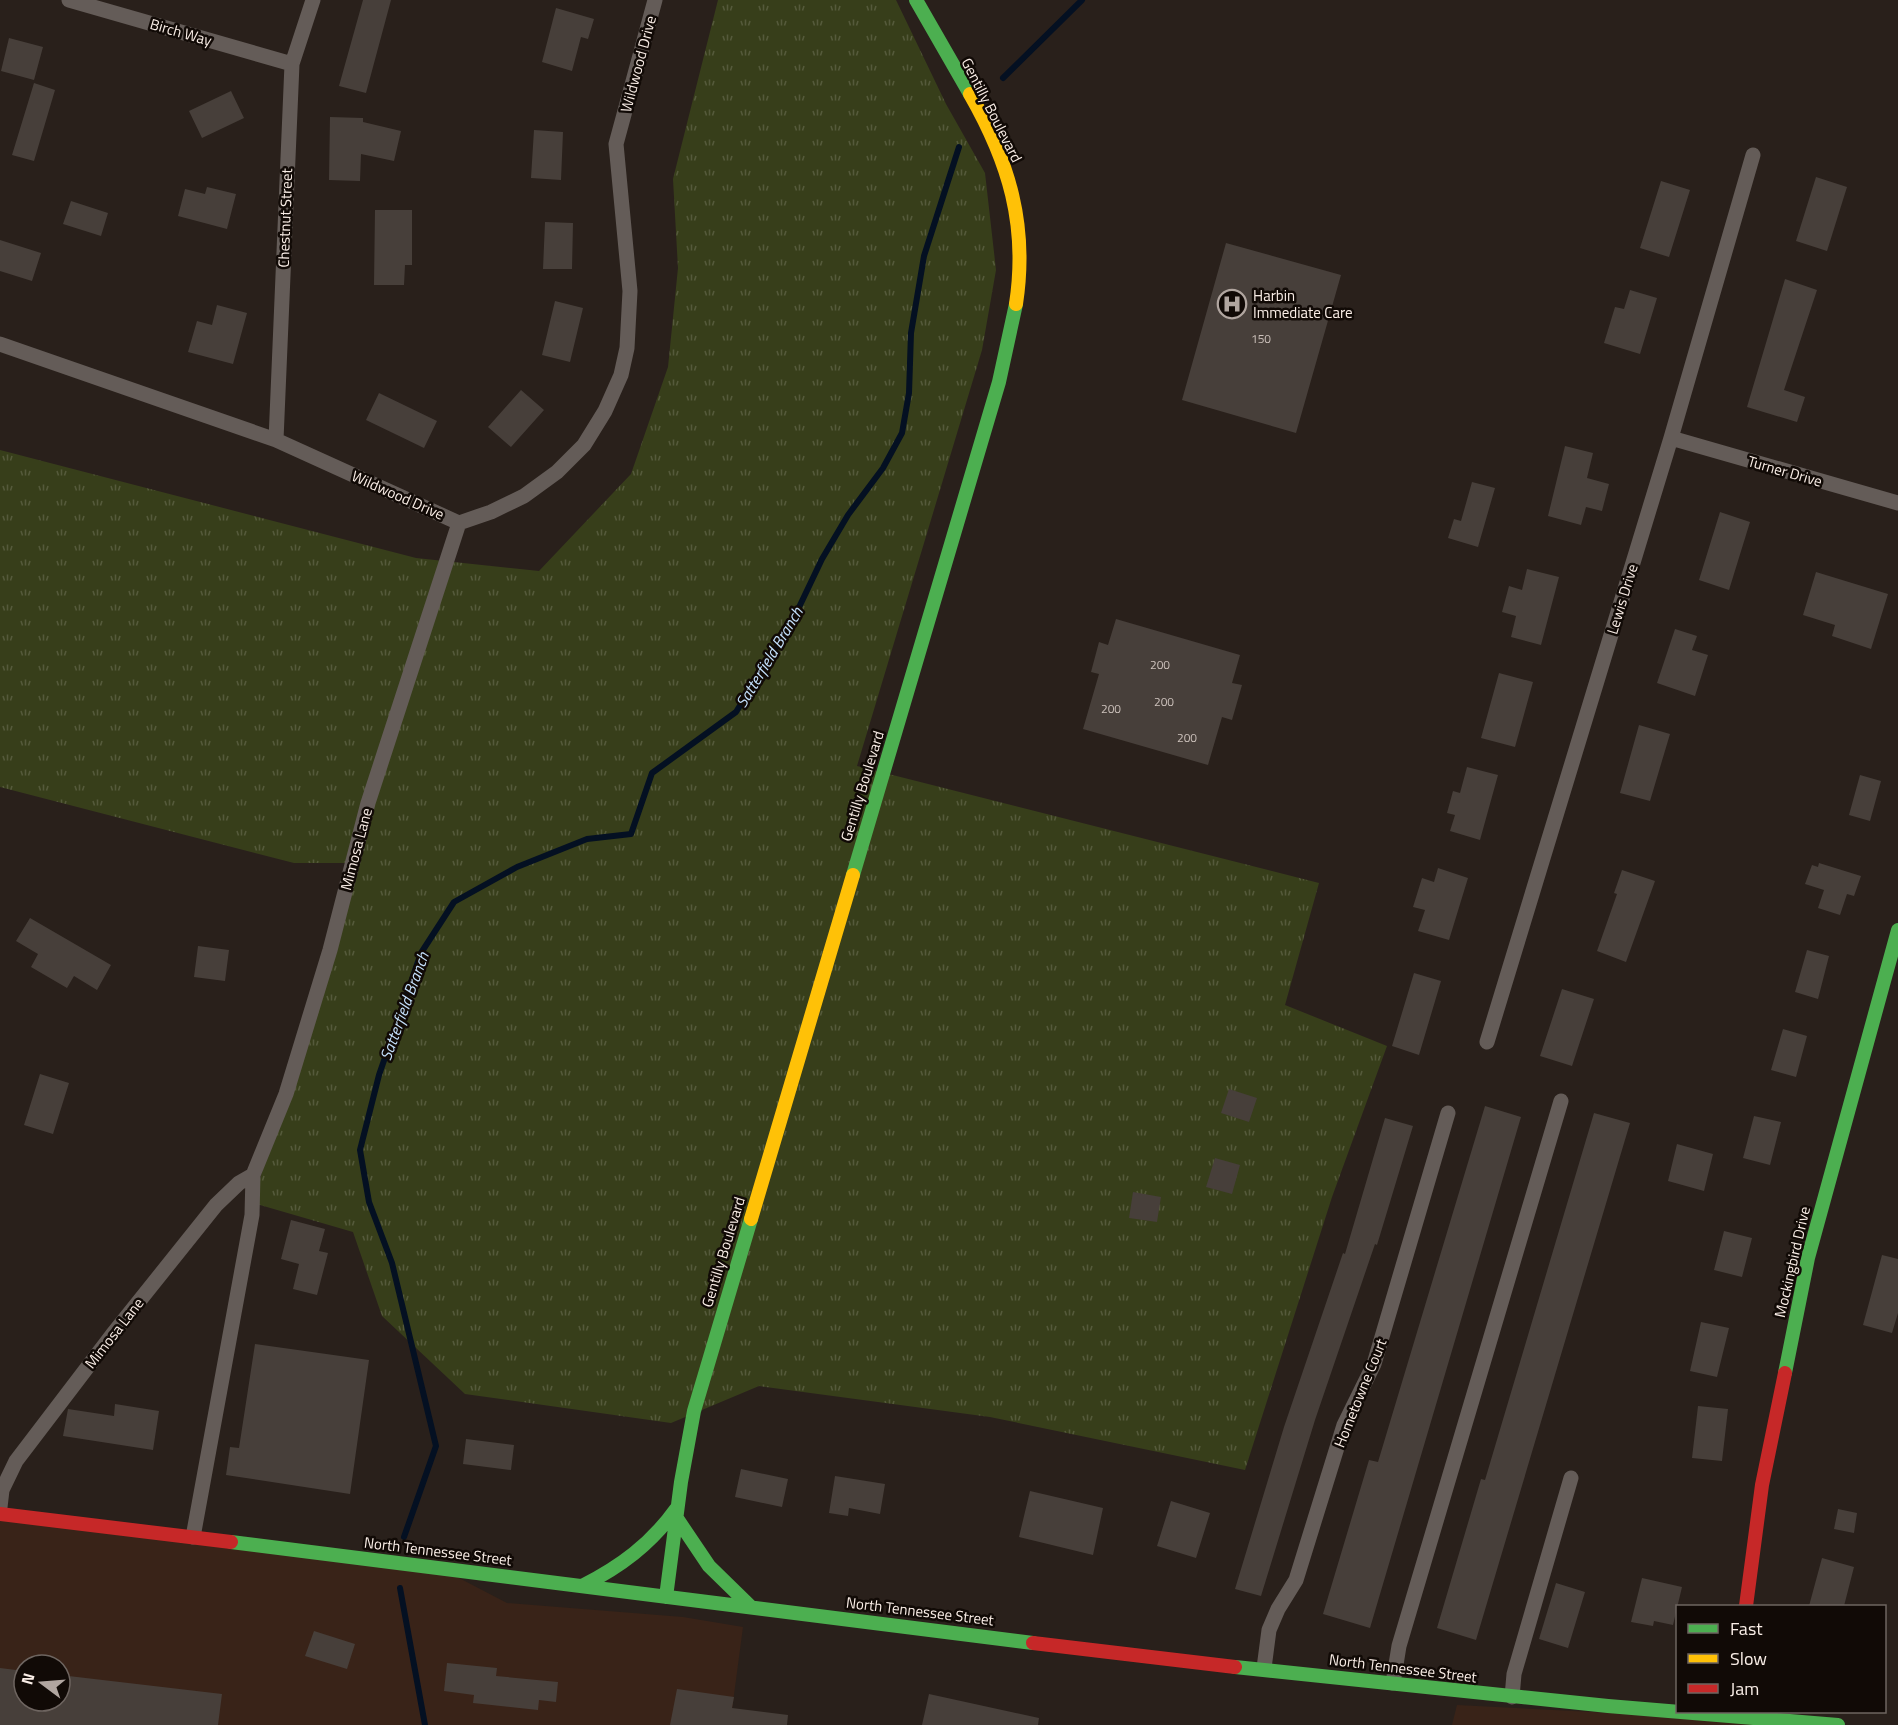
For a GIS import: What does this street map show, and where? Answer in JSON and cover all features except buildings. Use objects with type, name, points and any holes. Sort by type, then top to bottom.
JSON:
[{"type":"street","name":"Birch Way","points":[[69,0],[292,64]]},
{"type":"street","name":"Chestnut Street","points":[[276,440],[292,64],[313,0]]},
{"type":"street","name":"Wildwood Drive","points":[[0,344],[276,440],[459,523],[491,512],[524,496],[557,472],[584,445],[605,411],[621,375],[627,348],[630,291],[616,144],[655,0]]},
{"type":"street","name":"Gentilly Boulevard","points":[[666,1597],[691,1425],[706,1365],[999,382],[1017,301],[1020,273],[1018,222],[1003,163],[916,0]]},
{"type":"street","name":"Lewis Drive","points":[[1487,1042],[1671,438],[1753,155]]},
{"type":"street","name":"Turner Drive","points":[[1671,438],[1898,503]]},
{"type":"street","name":"Mimosa Lane","points":[[193,1537],[252,1215],[253,1175],[286,1094],[330,950],[368,803],[459,523]]},
{"type":"street","name":"Mockingbird Drive","points":[[1746,1605],[1762,1485],[1808,1258],[1898,930]]},
{"type":"street","points":[[1393,1683],[1399,1646],[1562,1101]]},
{"type":"street","name":"Hometowne Court","points":[[1264,1668],[1269,1630],[1278,1609],[1296,1580],[1344,1425],[1374,1364],[1448,1113]]},
{"type":"street","name":"Mimosa Lane","points":[[0,1507],[2,1490],[16,1461],[216,1205],[239,1183],[253,1175]]},
{"type":"street","points":[[1512,1697],[1514,1674],[1571,1478]]},
{"type":"street","points":[[582,1586],[635,1555],[677,1512],[711,1569],[738,1598],[753,1608]]},
{"type":"street","name":"North Tennessee Street","points":[[0,1514],[753,1608],[1512,1697],[1676,1710]]},
{"type":"street","name":"North Tennessee Street","points":[[1733,1714],[1838,1725]]},
{"type":"shaded area","points":[[0,1514],[438,1567],[507,1603],[683,1617],[743,1627],[730,1725],[0,1725]]},
{"type":"shaded area","points":[[1457,1705],[1846,1725],[1452,1725]]},
{"type":"green space","points":[[718,0],[896,0],[946,104],[985,173],[996,270],[982,350],[857,766],[1319,883],[1285,1005],[1387,1046],[1332,1197],[1245,1470],[990,1417],[759,1386],[671,1423],[465,1394],[382,1316],[353,1232],[253,1203],[352,863],[294,863],[0,787],[0,450],[416,558],[539,571],[631,474],[668,367],[678,268],[673,179]]},
{"type":"waterway","name":"Satterfield Branch","points":[[1003,78],[1082,0]]},
{"type":"waterway","name":"Satterfield Branch","points":[[404,1537],[436,1446],[392,1263],[369,1202],[360,1150],[379,1075],[421,953],[454,902],[517,867],[587,839],[631,834],[652,773],[736,712],[792,622],[822,559],[848,515],[883,468],[902,433],[909,393],[911,333],[924,256],[959,147]]},
{"type":"waterway","name":"Satterfield Branch","points":[[400,1588],[425,1725]]},
{"type":"traffic: fast","points":[[916,0],[970,94]]},
{"type":"traffic: fast","points":[[853,875],[999,382],[1016,304]]},
{"type":"traffic: fast","points":[[1785,1373],[1808,1258],[1898,930]]},
{"type":"traffic: fast","points":[[666,1597],[681,1482],[694,1411],[751,1219]]},
{"type":"traffic: fast","points":[[582,1586],[609,1571],[645,1544],[676,1509]]},
{"type":"traffic: fast","points":[[676,1517],[709,1566],[751,1607]]},
{"type":"traffic: fast","points":[[231,1542],[1033,1643]]},
{"type":"traffic: fast","points":[[1235,1667],[1676,1712]]},
{"type":"traffic: fast","points":[[1693,1713],[1838,1725]]},
{"type":"traffic: slow","points":[[970,94],[995,144],[1012,195],[1019,247],[1016,304]]},
{"type":"traffic: slow","points":[[751,1219],[853,875]]},
{"type":"traffic: jam","points":[[1746,1605],[1762,1485],[1785,1373]]},
{"type":"traffic: jam","points":[[0,1514],[231,1542]]},
{"type":"traffic: jam","points":[[1033,1643],[1235,1667]]},
{"type":"place","name":"Harbin Immediate Care","points":[[1232,304]]}]
